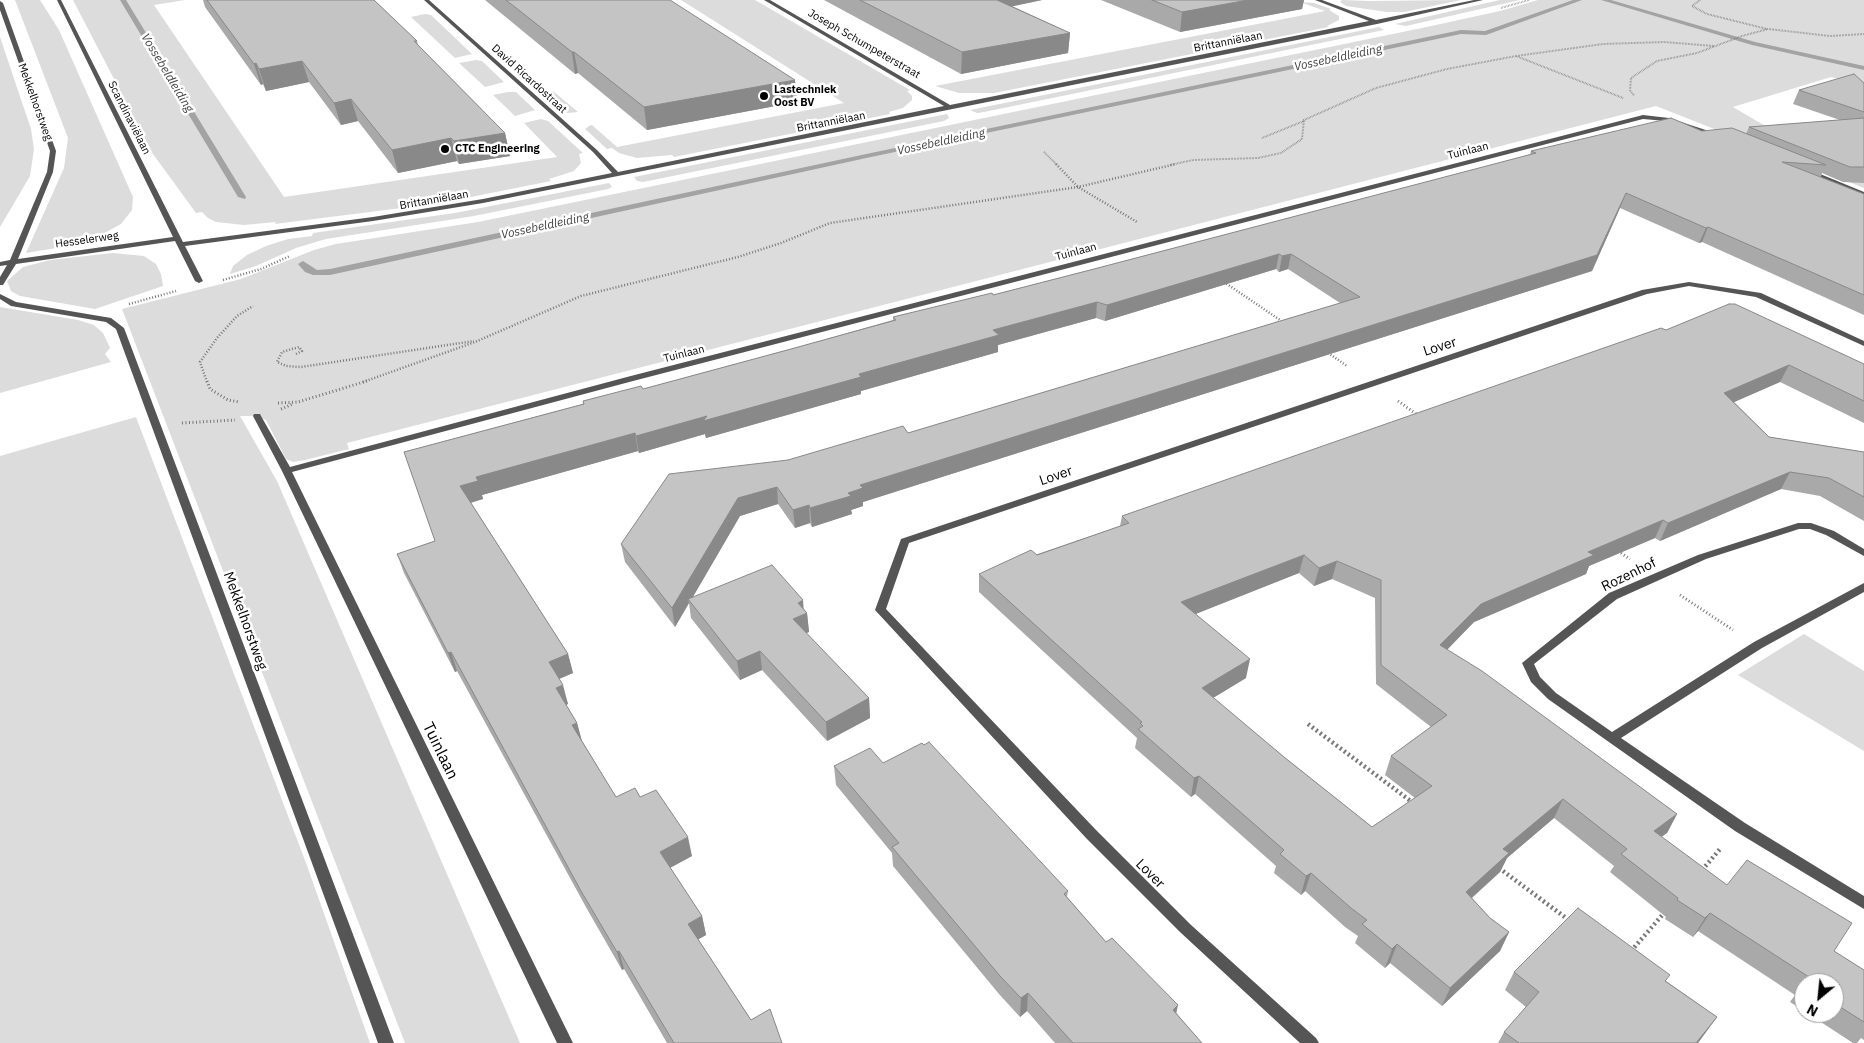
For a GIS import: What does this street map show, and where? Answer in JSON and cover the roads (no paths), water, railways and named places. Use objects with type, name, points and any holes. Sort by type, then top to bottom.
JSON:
[{"type":"street","name":"Scandinaviëlaan","points":[[59,0],[180,241]]},
{"type":"street","name":"David Ricardostraat","points":[[426,0],[595,151],[617,175]]},
{"type":"street","name":"Joseph Schumpeterstraat","points":[[766,0],[951,108]]},
{"type":"street","points":[[1321,0],[1378,22]]},
{"type":"street","name":"Brittanniëlaan","points":[[180,241],[407,214],[617,175],[1481,0]]},
{"type":"street","name":"Mekkelhorstweg","points":[[0,3],[53,151],[50,172],[13,262],[0,283]]},
{"type":"street","name":"Tuinlaan","points":[[288,472],[630,379],[1643,117],[1667,119],[1731,140]]},
{"type":"street","points":[[1802,169],[1864,194]]},
{"type":"street","name":"Hesselerweg","points":[[0,264],[180,241]]},
{"type":"street","points":[[180,241],[199,281]]},
{"type":"street","name":"Lover","points":[[1311,1043],[1164,908],[1091,834],[880,610],[905,541],[1645,292],[1689,284],[1758,295],[1864,344]]},
{"type":"street","name":"Mekkelhorstweg","points":[[0,296],[14,304],[108,320],[120,328],[386,1043]]},
{"type":"street","name":"Tuinlaan","points":[[259,418],[288,472],[565,1043]]},
{"type":"street","name":"Rozenhof","points":[[1864,554],[1830,533],[1811,526],[1798,526],[1702,557],[1613,596],[1528,663],[1535,679],[1552,696],[1740,827],[1864,903]]},
{"type":"street","points":[[1612,738],[1758,645],[1864,587]]},
{"type":"waterway","name":"Vossebeldleiding","points":[[123,0],[242,197]]},
{"type":"waterway","name":"Vossebeldleiding","points":[[303,264],[308,270],[316,273],[330,272],[871,155],[1461,32],[1486,33],[1579,0]]},
{"type":"waterway","points":[[1604,0],[1754,44],[1864,68]]},
{"type":"place","name":"Lastechniek Oost BV","points":[[764,96]]},
{"type":"place","name":"CTC Engineering","points":[[445,149]]}]
